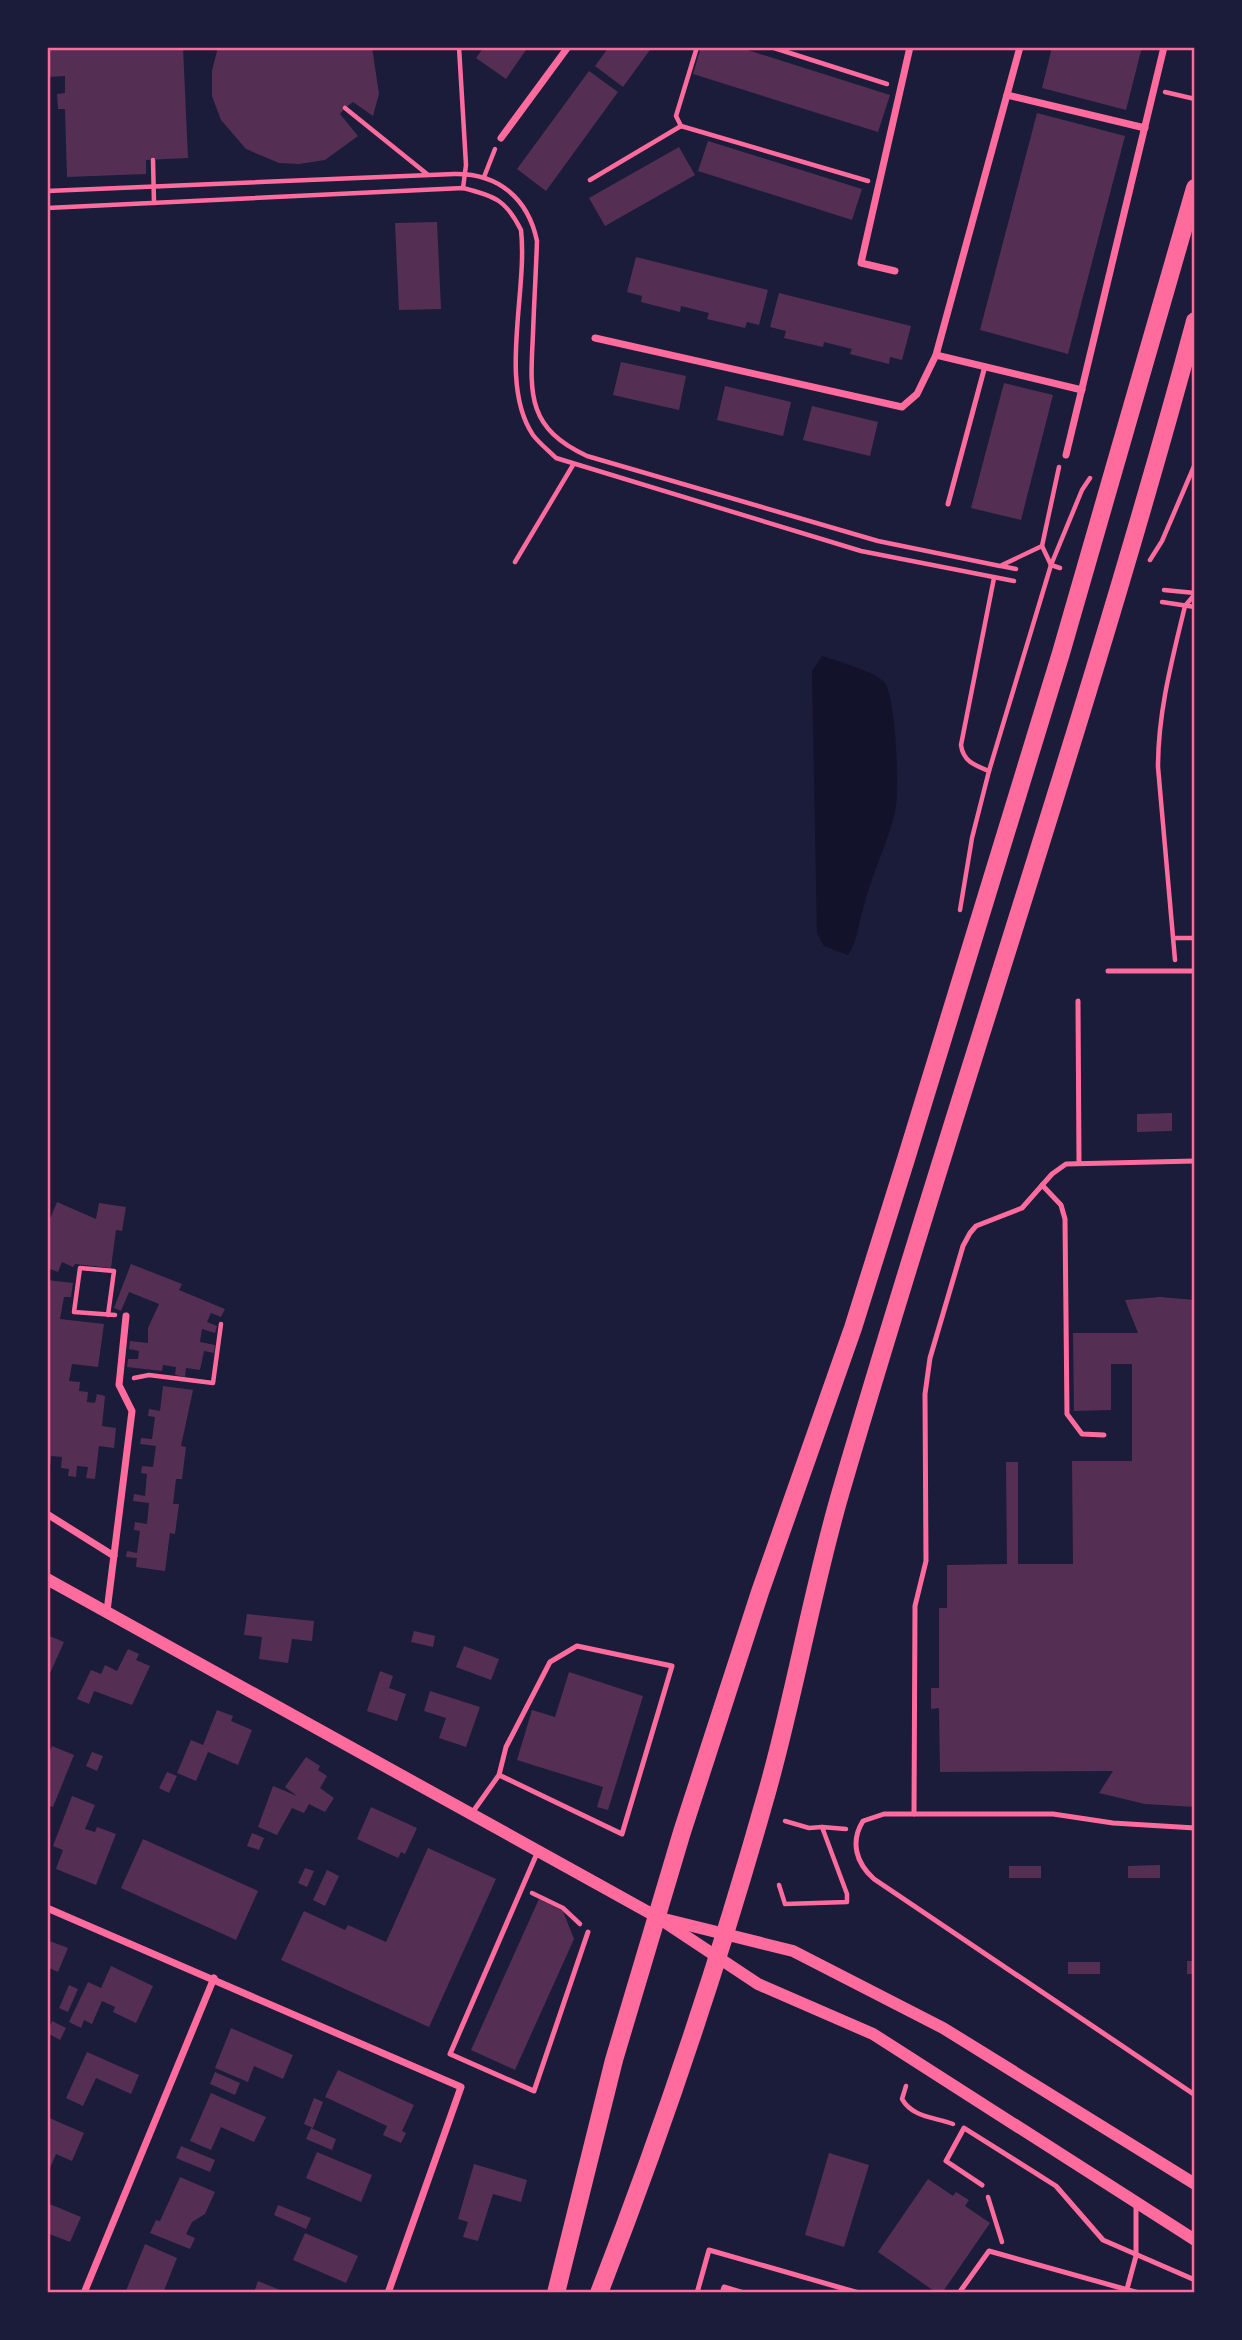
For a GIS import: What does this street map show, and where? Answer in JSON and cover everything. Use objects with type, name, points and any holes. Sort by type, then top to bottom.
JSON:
[{"type":"main road","points":[[556,2293],[614,2060],[657,1917],[760,1591],[853,1328],[954,1005],[1065,640],[1195,188]]},
{"type":"main road","points":[[598,2293],[646,2171],[717,1957],[766,1794],[840,1494],[1110,619],[1195,321]]},
{"type":"street","points":[[501,138],[568,47]]},
{"type":"street","points":[[895,271],[861,263],[910,47]]},
{"type":"street","points":[[595,338],[902,407],[917,394],[936,355],[1020,47]]},
{"type":"street","points":[[1066,454],[1164,47]]},
{"type":"street","points":[[1007,95],[1145,128]]},
{"type":"street","points":[[936,355],[1082,390]]},
{"type":"street","points":[[107,1611],[132,1411],[119,1385],[126,1316]]},
{"type":"street","points":[[47,1514],[114,1556]]},
{"type":"street","points":[[47,1578],[657,1917],[758,1984],[873,2034],[1195,2240]]},
{"type":"street","points":[[47,1909],[214,1978],[461,2087],[388,2293]]},
{"type":"street","points":[[657,1917],[724,1931],[793,1951],[943,2028],[1195,2183]]},
{"type":"street","points":[[84,2293],[214,1978]]},
{"type":"lane","points":[[948,504],[985,366]]},
{"type":"lane","points":[[1108,971],[1195,971]]},
{"type":"lane","points":[[1078,1001],[1079,1162]]},
{"type":"lane","points":[[914,1814],[915,1606],[926,1562],[926,1376],[963,1246],[976,1226],[1022,1209],[1042,1185],[1066,1164],[1195,1161]]},
{"type":"lane","points":[[1042,1185],[1061,1205],[1065,1219],[1067,1414],[1082,1434],[1104,1434]]},
{"type":"lane","points":[[472,1813],[499,1774],[506,1747],[550,1662],[577,1646],[672,1666],[622,1834],[499,1774]]},
{"type":"lane","points":[[1195,1828],[1113,1823],[1053,1814],[872,1816],[863,1821],[857,1830],[856,1853],[860,1864],[874,1879],[1195,2095]]},
{"type":"lane","points":[[538,1851],[450,2054],[534,2091],[588,1932]]},
{"type":"lane","points":[[982,2185],[946,2161],[964,2128],[1056,2186],[1103,2240],[1195,2280]]},
{"type":"lane","points":[[1126,2289],[1136,2256],[1136,2200]]},
{"type":"lane","points":[[696,2293],[709,2250],[859,2293]]},
{"type":"lane","points":[[959,2293],[989,2251],[1139,2293]]},
{"type":"lane","points":[[722,2293],[724,2287],[744,2293]]},
{"type":"path","points":[[459,47],[465,174],[463,188]]},
{"type":"path","points":[[681,126],[676,116],[697,47]]},
{"type":"path","points":[[771,47],[901,88]]},
{"type":"path","points":[[1154,90],[1195,99]]},
{"type":"path","points":[[345,108],[428,175]]},
{"type":"path","points":[[590,180],[681,126],[879,184]]},
{"type":"path","points":[[484,177],[501,138]]},
{"type":"path","points":[[153,160],[154,203]]},
{"type":"path","points":[[47,191],[465,174],[496,181],[520,200],[534,228],[537,241],[530,375],[532,400],[542,422],[554,437],[587,456],[864,538],[1016,569]]},
{"type":"path","points":[[47,208],[463,188],[495,197],[511,211],[521,230],[517,378],[520,401],[534,435],[556,458],[861,551],[1014,581]]},
{"type":"path","points":[[960,923],[960,896],[989,771],[1051,565],[1042,546],[1061,457],[1066,454]]},
{"type":"path","points":[[1147,564],[1162,541],[1195,464]]},
{"type":"path","points":[[514,562],[573,465]]},
{"type":"path","points":[[1000,566],[1042,546]]},
{"type":"path","points":[[1051,565],[1060,568]]},
{"type":"path","points":[[989,771],[972,764],[962,752],[961,745],[994,578]]},
{"type":"path","points":[[1164,590],[1195,594]]},
{"type":"path","points":[[1195,594],[1185,606],[1158,736],[1158,767],[1175,938],[1195,939]]},
{"type":"path","points":[[1162,602],[1195,607]]},
{"type":"path","points":[[108,1315],[114,1270],[80,1268],[74,1312],[108,1315],[126,1316]]},
{"type":"path","points":[[119,1380],[149,1376],[213,1383],[220,1324]]},
{"type":"path","points":[[785,1821],[809,1828],[857,1830]]},
{"type":"path","points":[[779,1885],[785,1904],[846,1902],[847,1894],[822,1828]]},
{"type":"path","points":[[522,1888],[563,1908],[588,1932]]},
{"type":"path","points":[[906,2086],[902,2099],[922,2116],[964,2128]]},
{"type":"path","points":[[982,2185],[993,2205],[1006,2256]]},
{"type":"shaded area","points":[[822,656],[865,671],[885,683],[892,708],[896,746],[895,812],[866,897],[856,938],[848,955],[824,946],[817,933],[812,671]]},
{"type":"building","points":[[47,47],[183,47],[188,158],[146,160],[146,174],[67,177],[65,109],[58,109],[57,94],[65,93],[65,76],[47,77]]},
{"type":"building","points":[[218,47],[372,47],[379,94],[373,116],[353,102],[345,108],[340,114],[358,136],[325,160],[299,164],[279,163],[246,149],[221,120],[212,96],[212,71]]},
{"type":"building","points":[[484,47],[528,47],[506,79],[476,58]]},
{"type":"building","points":[[609,47],[652,47],[623,87],[595,66]]},
{"type":"building","points":[[701,47],[738,47],[890,95],[878,132],[693,74]]},
{"type":"building","points":[[1052,47],[1142,47],[1126,110],[1042,88]]},
{"type":"building","points":[[589,71],[618,92],[546,191],[517,169]]},
{"type":"building","points":[[1037,113],[1125,136],[1068,354],[980,330]]},
{"type":"building","points":[[708,141],[862,189],[852,220],[698,171]]},
{"type":"building","points":[[679,147],[695,175],[605,226],[589,198]]},
{"type":"building","points":[[437,222],[441,309],[399,310],[395,223]]},
{"type":"building","points":[[636,257],[768,290],[759,325],[747,322],[745,328],[707,319],[709,313],[681,306],[680,312],[641,302],[642,296],[627,292]]},
{"type":"building","points":[[779,293],[911,326],[902,360],[890,357],[889,364],[850,354],[852,349],[824,342],[823,347],[784,338],[786,331],[770,327]]},
{"type":"building","points":[[621,362],[686,376],[679,410],[613,395]]},
{"type":"building","points":[[1004,383],[1053,395],[1021,520],[971,508]]},
{"type":"building","points":[[725,386],[791,402],[783,436],[717,420]]},
{"type":"building","points":[[812,406],[878,422],[870,456],[803,440]]},
{"type":"building","points":[[1172,1113],[1172,1131],[1137,1132],[1137,1114]]},
{"type":"building","points":[[57,1202],[96,1219],[99,1203],[126,1207],[122,1231],[116,1230],[111,1268],[75,1264],[73,1267],[62,1262],[58,1272],[47,1268],[47,1226]]},
{"type":"building","points":[[131,1264],[182,1284],[179,1290],[225,1309],[221,1317],[211,1313],[207,1322],[217,1326],[215,1333],[202,1329],[200,1342],[215,1345],[214,1353],[204,1351],[200,1370],[186,1368],[185,1377],[175,1375],[176,1367],[163,1365],[162,1371],[127,1367],[128,1359],[138,1359],[139,1351],[129,1349],[130,1341],[148,1343],[148,1328],[159,1304],[129,1292],[121,1311],[114,1308]]},
{"type":"building","points":[[47,1280],[73,1283],[71,1297],[64,1297],[60,1319],[104,1324],[98,1367],[72,1364],[69,1381],[80,1382],[79,1391],[88,1392],[87,1402],[95,1403],[97,1394],[105,1396],[102,1426],[116,1428],[114,1448],[99,1446],[95,1479],[86,1478],[88,1467],[77,1466],[76,1477],[68,1476],[69,1469],[61,1468],[62,1457],[51,1456],[50,1467],[47,1466]]},
{"type":"building","points":[[1160,1297],[1195,1300],[1195,1807],[1145,1804],[1099,1793],[1113,1771],[940,1772],[939,1708],[931,1709],[931,1688],[939,1688],[939,1608],[947,1608],[947,1565],[1007,1564],[1006,1462],[1018,1462],[1018,1564],[1073,1564],[1072,1461],[1132,1461],[1132,1364],[1111,1364],[1111,1410],[1074,1411],[1073,1333],[1138,1333],[1125,1300]]},
{"type":"building","points":[[163,1386],[193,1390],[181,1446],[186,1447],[182,1479],[176,1479],[173,1504],[179,1504],[175,1534],[170,1533],[165,1571],[136,1567],[137,1558],[126,1557],[127,1551],[137,1553],[140,1531],[134,1530],[135,1522],[147,1524],[149,1503],[133,1501],[134,1494],[145,1496],[147,1474],[141,1473],[142,1466],[153,1467],[156,1446],[140,1444],[141,1438],[152,1439],[155,1417],[148,1416],[149,1409],[160,1411]]},
{"type":"building","points":[[247,1614],[314,1621],[312,1641],[292,1639],[288,1663],[259,1659],[262,1637],[244,1635]]},
{"type":"building","points":[[414,1631],[435,1636],[433,1647],[411,1642]]},
{"type":"building","points":[[47,1635],[64,1642],[47,1680]]},
{"type":"building","points":[[464,1646],[499,1659],[491,1680],[456,1667]]},
{"type":"building","points":[[128,1649],[139,1654],[136,1660],[150,1666],[132,1705],[94,1691],[89,1704],[77,1699],[91,1670],[101,1674],[105,1665],[117,1671]]},
{"type":"building","points":[[380,1671],[393,1676],[389,1688],[406,1694],[397,1721],[367,1711]]},
{"type":"building","points":[[569,1672],[643,1696],[608,1810],[597,1807],[603,1787],[517,1760],[532,1710],[555,1717]]},
{"type":"building","points":[[430,1691],[480,1707],[466,1747],[439,1738],[446,1718],[424,1711]]},
{"type":"building","points":[[217,1710],[233,1716],[231,1721],[252,1730],[238,1765],[208,1752],[196,1781],[177,1773],[191,1740],[203,1745]]},
{"type":"building","points":[[52,1746],[74,1755],[53,1807],[47,1805],[47,1758]]},
{"type":"building","points":[[92,1752],[103,1756],[97,1771],[86,1766]]},
{"type":"building","points":[[306,1757],[320,1766],[318,1770],[327,1776],[320,1788],[334,1798],[325,1812],[309,1804],[304,1813],[292,1808],[277,1835],[258,1827],[273,1786],[297,1796],[285,1787]]},
{"type":"building","points":[[167,1772],[177,1776],[169,1793],[159,1788]]},
{"type":"building","points":[[72,1796],[95,1805],[85,1829],[95,1832],[97,1827],[116,1834],[96,1885],[56,1869],[63,1850],[53,1846]]},
{"type":"building","points":[[371,1807],[417,1828],[405,1854],[401,1852],[398,1858],[357,1839]]},
{"type":"building","points":[[252,1833],[264,1838],[259,1850],[247,1846]]},
{"type":"building","points":[[143,1839],[258,1891],[236,1940],[121,1888]]},
{"type":"building","points":[[428,1848],[496,1879],[429,2027],[281,1960],[304,1911],[345,1930],[348,1925],[386,1942]]},
{"type":"building","points":[[1160,1865],[1160,1878],[1128,1878],[1128,1866]]},
{"type":"building","points":[[1009,1866],[1041,1866],[1041,1878],[1009,1878]]},
{"type":"building","points":[[305,1868],[314,1871],[307,1887],[298,1883]]},
{"type":"building","points":[[327,1870],[339,1876],[325,1906],[313,1900]]},
{"type":"building","points":[[539,1899],[563,1911],[574,1939],[515,2070],[471,2050]]},
{"type":"building","points":[[47,1940],[68,1948],[58,1972],[47,1967]]},
{"type":"building","points":[[1187,1961],[1195,1961],[1195,1974],[1187,1974]]},
{"type":"building","points":[[1068,1962],[1100,1962],[1100,1974],[1068,1974]]},
{"type":"building","points":[[111,1966],[153,1986],[136,2023],[113,2012],[115,2007],[102,2001],[92,2024],[84,2020],[81,2028],[69,2022],[88,1982],[101,1988]]},
{"type":"building","points":[[69,1985],[78,1989],[68,2012],[59,2008]]},
{"type":"building","points":[[52,2021],[66,2028],[60,2040],[47,2033]]},
{"type":"building","points":[[231,2028],[293,2055],[283,2079],[254,2066],[248,2082],[215,2068]]},
{"type":"building","points":[[87,2052],[139,2075],[131,2094],[96,2078],[83,2106],[66,2098]]},
{"type":"building","points":[[338,2070],[414,2105],[402,2131],[406,2133],[401,2143],[383,2135],[387,2126],[325,2097]]},
{"type":"building","points":[[215,2072],[240,2083],[235,2095],[210,2084]]},
{"type":"building","points":[[211,2093],[266,2117],[254,2142],[221,2127],[211,2150],[190,2141]]},
{"type":"building","points":[[314,2098],[323,2102],[313,2128],[304,2124]]},
{"type":"building","points":[[47,2117],[84,2133],[72,2161],[56,2154],[47,2175]]},
{"type":"building","points":[[311,2128],[336,2139],[332,2150],[306,2139]]},
{"type":"building","points":[[181,2146],[215,2160],[210,2172],[176,2158]]},
{"type":"building","points":[[317,2152],[372,2175],[361,2202],[306,2178]]},
{"type":"building","points":[[829,2153],[869,2165],[844,2247],[805,2235]]},
{"type":"building","points":[[474,2164],[527,2180],[521,2202],[493,2194],[478,2241],[463,2237],[468,2222],[458,2219]]},
{"type":"building","points":[[180,2177],[215,2192],[205,2214],[192,2222],[186,2234],[195,2238],[190,2249],[150,2233],[156,2220],[160,2221]]},
{"type":"building","points":[[928,2179],[953,2196],[956,2192],[969,2200],[965,2206],[990,2223],[942,2293],[937,2293],[878,2252]]},
{"type":"building","points":[[47,2203],[81,2217],[70,2242],[47,2233]]},
{"type":"building","points":[[278,2205],[311,2218],[306,2229],[274,2215]]},
{"type":"building","points":[[305,2233],[358,2256],[346,2283],[293,2260]]},
{"type":"building","points":[[145,2244],[177,2258],[163,2293],[125,2293]]},
{"type":"building","points":[[258,2281],[287,2293],[256,2293],[254,2292]]}]
